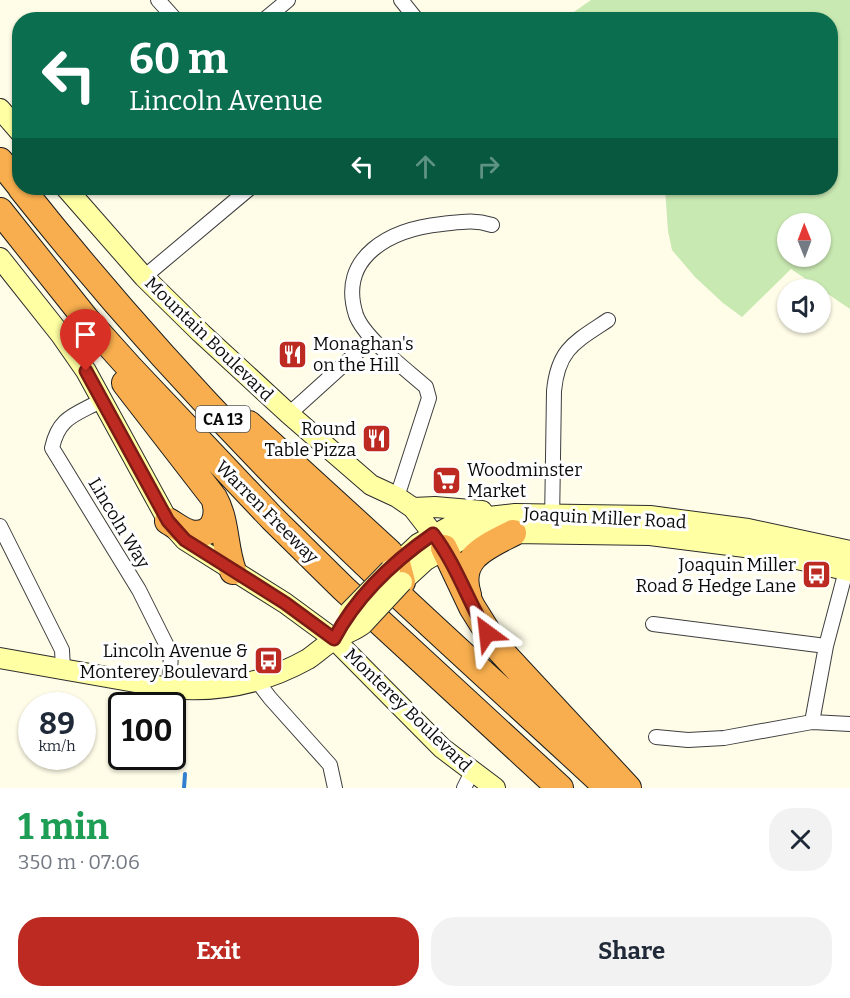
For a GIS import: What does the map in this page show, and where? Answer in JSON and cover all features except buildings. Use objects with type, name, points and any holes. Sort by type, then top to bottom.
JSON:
[{"type":"highway","name":"Warren Freeway","points":[[0,161],[12,177]]},
{"type":"highway","name":"Warren Freeway","points":[[27,195],[171,363],[295,495],[367,565],[608,788]]},
{"type":"highway","name":"Warren Freeway","points":[[0,211],[86,319],[162,403],[280,526],[343,588],[560,788]]},
{"type":"highway","points":[[87,267],[271,444],[375,538],[396,571]]},
{"type":"highway","points":[[86,319],[99,349],[214,498],[223,517],[227,554],[233,571]]},
{"type":"highway","points":[[168,521],[190,533],[205,531],[216,522],[218,515],[214,498]]},
{"type":"highway","points":[[472,607],[465,584],[467,566],[478,553],[514,523]]},
{"type":"highway","points":[[439,541],[472,607],[503,654],[628,788]]},
{"type":"main road","points":[[0,109],[12,123]]},
{"type":"main road","name":"Mountain Boulevard","points":[[73,195],[144,277],[201,333],[371,485],[397,497],[413,508],[439,541]]},
{"type":"main road","name":"Monterey Boulevard","points":[[0,258],[61,335],[86,371],[168,521],[185,540],[299,612],[334,639],[442,748],[468,780],[495,788]]},
{"type":"main road","points":[[413,508],[435,507],[514,523]]},
{"type":"main road","name":"Joaquin Miller Road","points":[[334,639],[356,618],[396,571],[426,560],[439,541],[476,536],[551,514],[650,516],[748,529],[849,561]]},
{"type":"main road","name":"Joaquin Miller Road","points":[[514,523],[552,535],[650,535],[849,561]]},
{"type":"main road","points":[[0,658],[188,690],[257,681],[308,658],[334,639]]},
{"type":"street","points":[[158,0],[169,12]]},
{"type":"street","points":[[274,12],[288,0]]},
{"type":"street","points":[[401,0],[411,12]]},
{"type":"street","points":[[144,277],[242,195]]},
{"type":"street","points":[[397,497],[429,393],[426,387],[372,339],[357,317],[351,290],[357,267],[370,252],[387,239],[420,226],[476,220],[492,225]]},
{"type":"street","points":[[552,535],[556,371],[565,353],[576,342],[608,320]]},
{"type":"street","points":[[289,414],[372,339]]},
{"type":"street","name":"Lincoln Way","points":[[102,400],[61,423],[52,447],[139,590],[171,654],[169,688]]},
{"type":"street","points":[[0,526],[62,650],[63,669]]},
{"type":"street","points":[[812,722],[826,646],[849,561]]},
{"type":"street","points":[[653,624],[826,646]]},
{"type":"street","points":[[257,681],[330,765],[335,788]]},
{"type":"street","points":[[656,737],[688,740],[724,738],[812,722],[850,724]]},
{"type":"green space","points":[[591,0],[850,0],[850,309],[831,296],[831,279],[806,279],[791,269],[781,279],[777,279],[777,283],[742,317],[695,277],[672,250],[665,195],[838,195],[838,12],[574,12]]},
{"type":"waterway","points":[[184,788],[185,774]]},
{"type":"place","name":"Monaghan's on the Hill","points":[[292,354]]},
{"type":"place","name":"Round Table Pizza","points":[[377,439]]},
{"type":"place","name":"Woodminster Market","points":[[446,480]]},
{"type":"place","name":"Joaquin Miller Road & Hedge Lane","points":[[817,575]]},
{"type":"place","name":"Lincoln Avenue & Monterey Boulevard","points":[[269,661]]},
{"type":"route","points":[[86,371],[168,521],[185,540],[311,620],[334,639],[349,612],[397,562],[433,534],[444,548],[487,633]]}]
